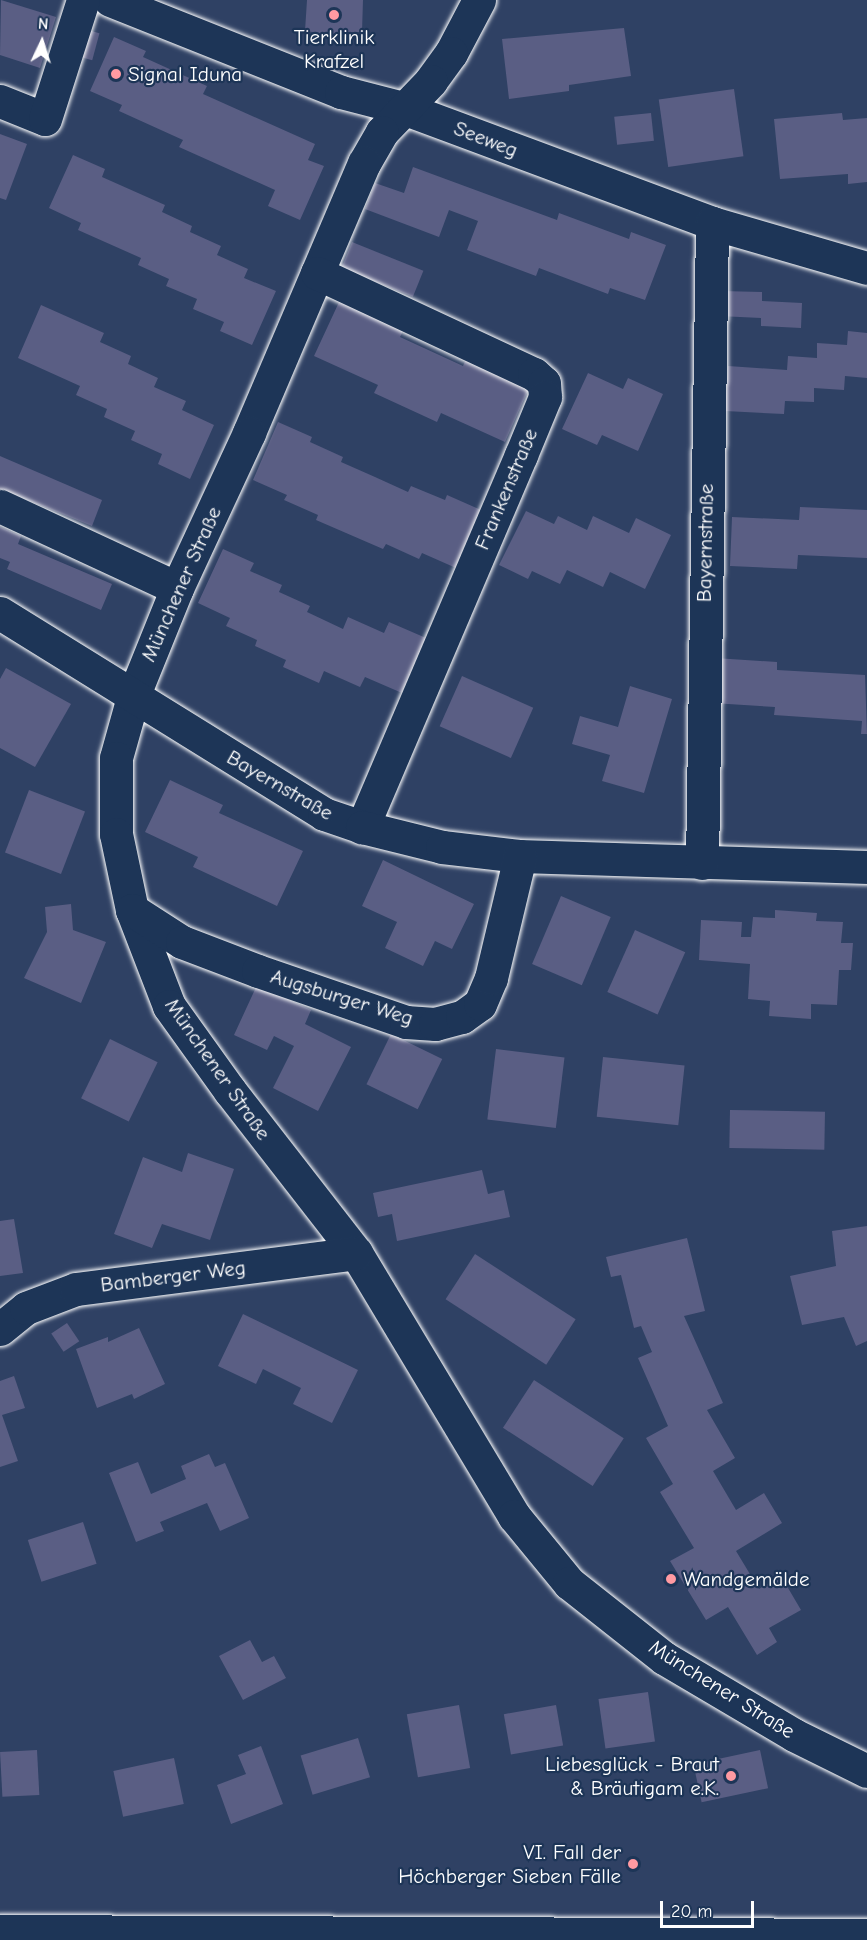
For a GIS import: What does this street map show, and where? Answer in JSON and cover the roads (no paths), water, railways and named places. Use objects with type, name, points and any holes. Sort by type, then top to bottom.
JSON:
[{"type":"street","points":[[0,101],[45,119],[83,0]]},
{"type":"street","name":"Seeweg","points":[[110,0],[341,92],[404,108],[712,223],[867,268]]},
{"type":"street","name":"Münchener Straße","points":[[480,0],[451,53],[432,81],[382,132],[364,163],[249,434],[177,588],[133,697],[116,758],[116,834],[132,910],[170,1006],[230,1091],[356,1253],[514,1516],[569,1583],[664,1658],[794,1735],[867,1771]]},
{"type":"street","name":"Bayernstraße","points":[[702,863],[712,223]]},
{"type":"street","name":"Frankenstraße","points":[[317,273],[534,374],[544,383],[545,397],[362,827]]},
{"type":"street","points":[[0,506],[177,588]]},
{"type":"street","name":"Bayernstraße","points":[[0,613],[324,814],[362,827],[442,847],[520,856],[867,867]]},
{"type":"street","name":"Augsburger Weg","points":[[132,910],[182,942],[258,971],[406,1022],[435,1024],[462,1017],[480,1004],[491,978],[520,856]]},
{"type":"street","name":"Bamberger Weg","points":[[0,1329],[26,1308],[76,1289],[356,1253]]},
{"type":"street","points":[[0,1931],[867,1935]]},
{"type":"place","name":"Tierklinik Krafzel","points":[[334,15]]},
{"type":"place","name":"Signal Iduna","points":[[116,74]]},
{"type":"place","name":"Wandgemälde","points":[[671,1579]]},
{"type":"place","name":"Liebesglück - Braut & Bräutigam e.K.","points":[[731,1776]]},
{"type":"place","name":"VI. Fall der Höchberger Sieben Fälle","points":[[633,1864]]}]
